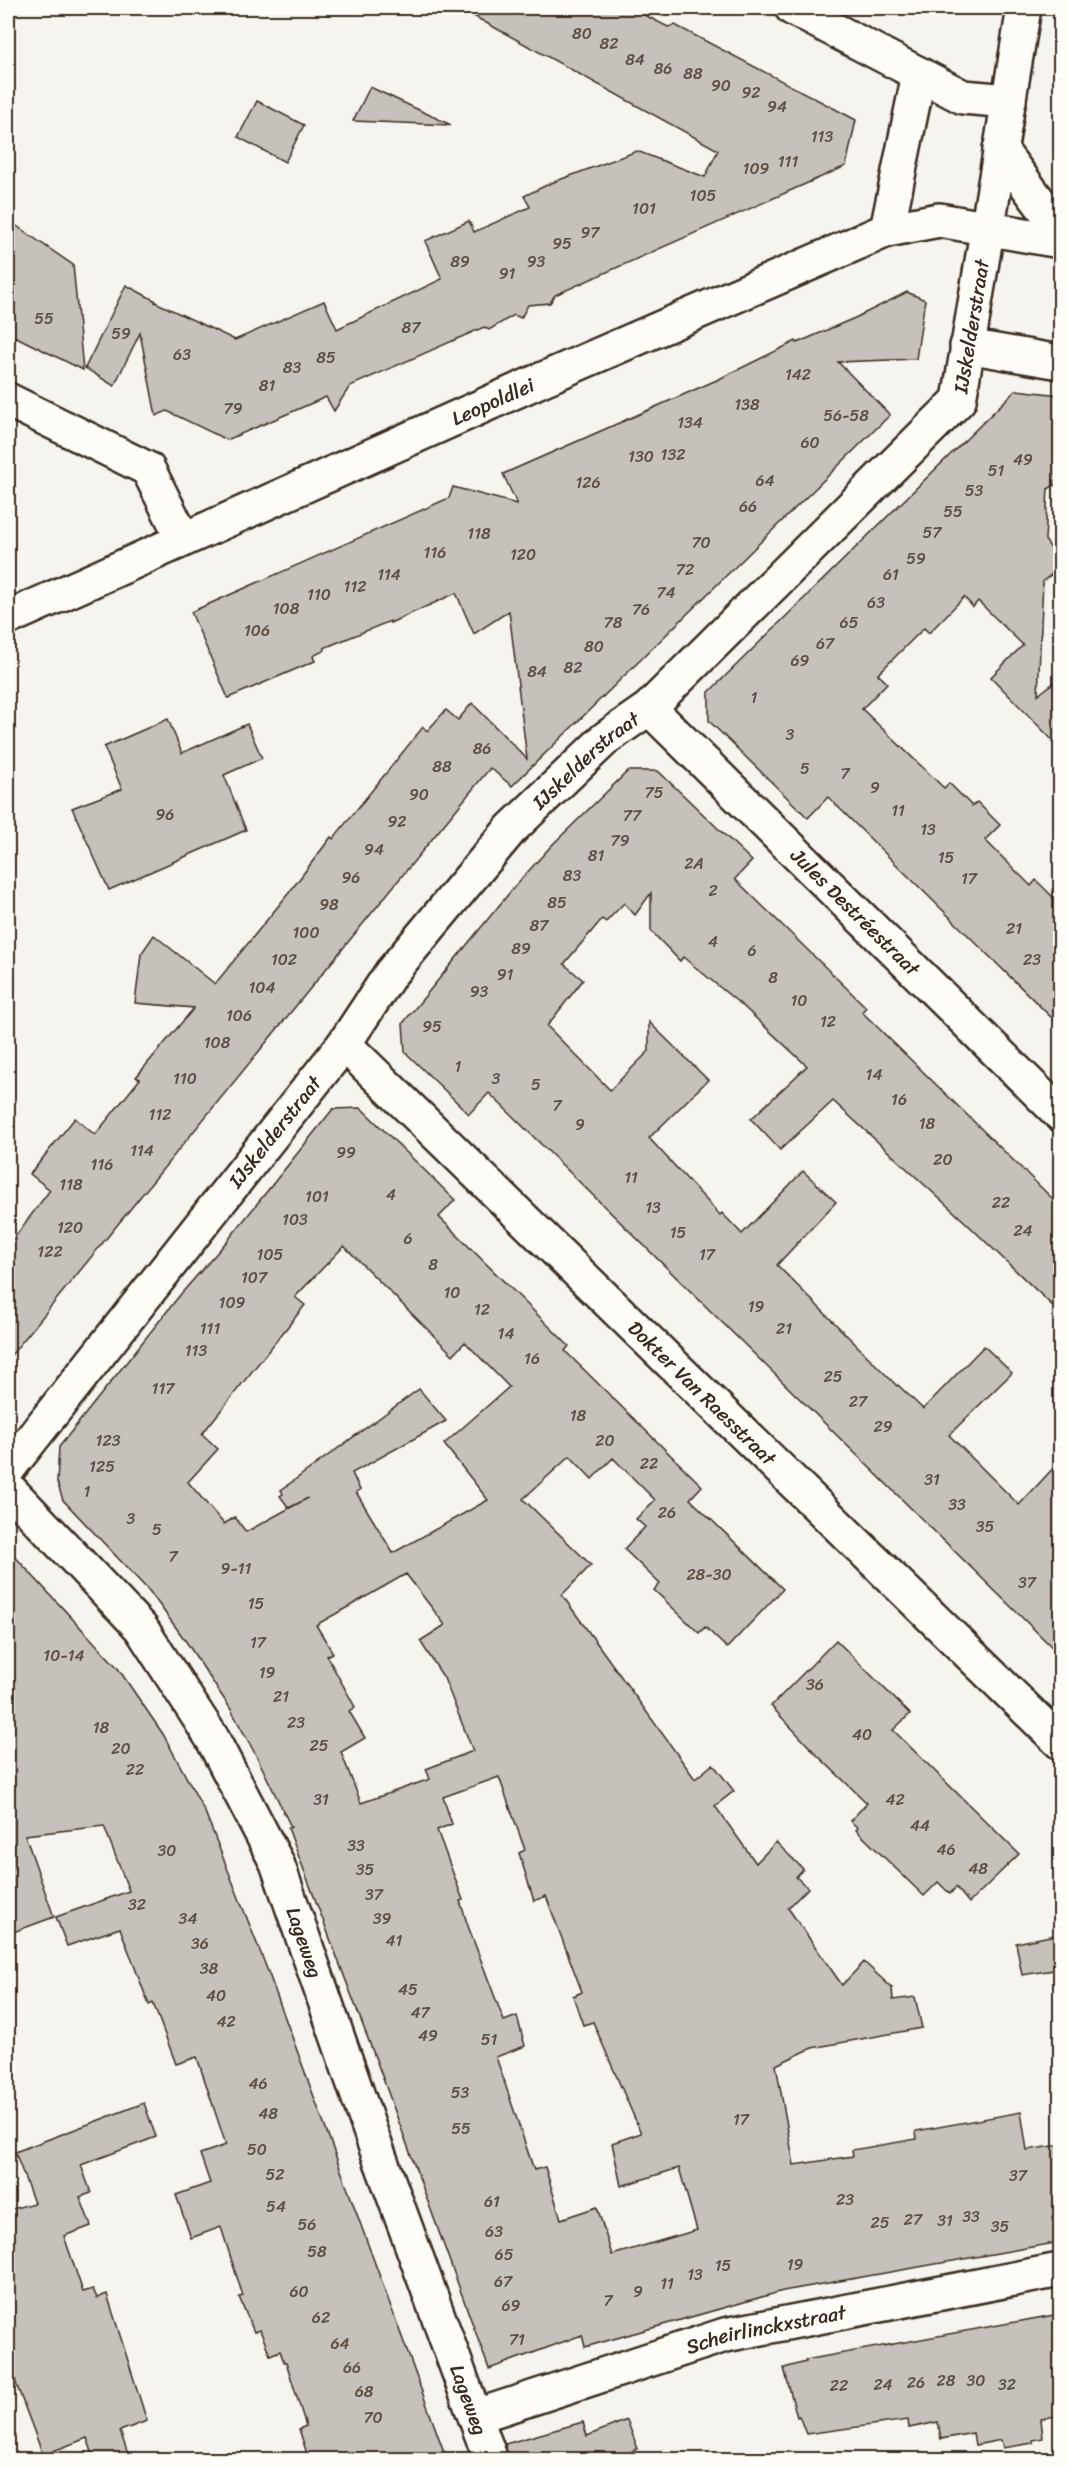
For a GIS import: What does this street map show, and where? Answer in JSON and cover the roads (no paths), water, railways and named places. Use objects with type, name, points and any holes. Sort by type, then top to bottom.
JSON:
[{"type":"street","points":[[792,8],[963,97],[1009,101]]},
{"type":"street","name":"IJskelderstraat","points":[[8,1469],[344,1044],[390,973],[511,829],[606,738],[649,708],[959,400],[1024,8]]},
{"type":"street","points":[[887,230],[919,74]]},
{"type":"street","points":[[1000,149],[1060,230]]},
{"type":"street","name":"Leopoldlei","points":[[8,618],[543,379],[887,230],[939,220],[1060,241]]},
{"type":"street","points":[[967,346],[1060,362]]},
{"type":"street","points":[[8,400],[148,469],[183,539]]},
{"type":"street","name":"Jules Destréestraat","points":[[649,708],[1060,1114]]},
{"type":"street","name":"Dokter Van Raesstraat","points":[[344,1044],[1060,1742]]},
{"type":"street","name":"Lageweg","points":[[8,1488],[141,1628],[212,1738],[277,1863],[374,2142],[477,2416],[491,2460]]},
{"type":"street","name":"Scheirlinckxstraat","points":[[477,2416],[725,2335],[1060,2270]]}]
